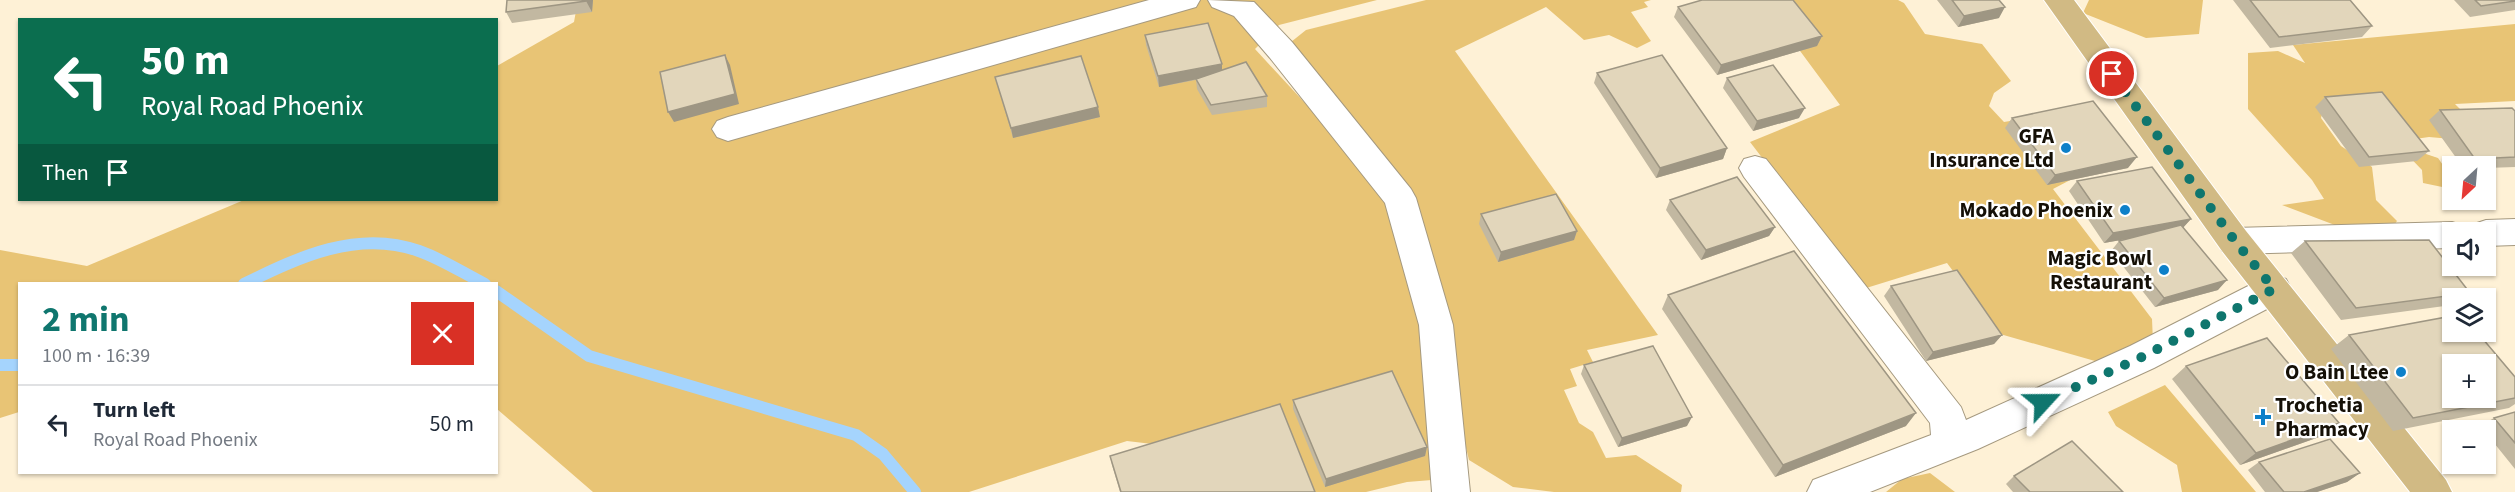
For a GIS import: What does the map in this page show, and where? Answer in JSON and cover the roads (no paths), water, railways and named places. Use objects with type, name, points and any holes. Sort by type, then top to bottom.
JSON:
[{"type":"main road","points":[[2058,0],[2235,241],[2433,492]]},
{"type":"street","points":[[728,129],[1186,0]]},
{"type":"street","points":[[1222,0],[1244,9],[1281,50],[1400,198],[1436,325],[1450,492]]},
{"type":"street","points":[[1755,168],[1948,418],[1949,443]]},
{"type":"street","points":[[2496,233],[2515,232]]},
{"type":"street","points":[[2235,241],[2442,235]]},
{"type":"street","points":[[1826,492],[1965,438],[2142,357],[2274,289]]},
{"type":"waterway","points":[[248,282],[286,264],[329,249],[374,243],[396,245],[419,251],[481,282]]},
{"type":"waterway","points":[[498,292],[589,356],[856,435],[883,454],[915,492]]},
{"type":"waterway","points":[[0,365],[18,365]]},
{"type":"place","name":"GFA Insurance Ltd","points":[[2066,148]]},
{"type":"place","name":"Mokado Phoenix","points":[[2125,210]]},
{"type":"place","name":"Magic Bowl Restaurant","points":[[2164,270]]},
{"type":"place","name":"O Bain Ltee","points":[[2401,372]]},
{"type":"place","name":"Trochetia Pharmacy","points":[[2263,417]]}]
